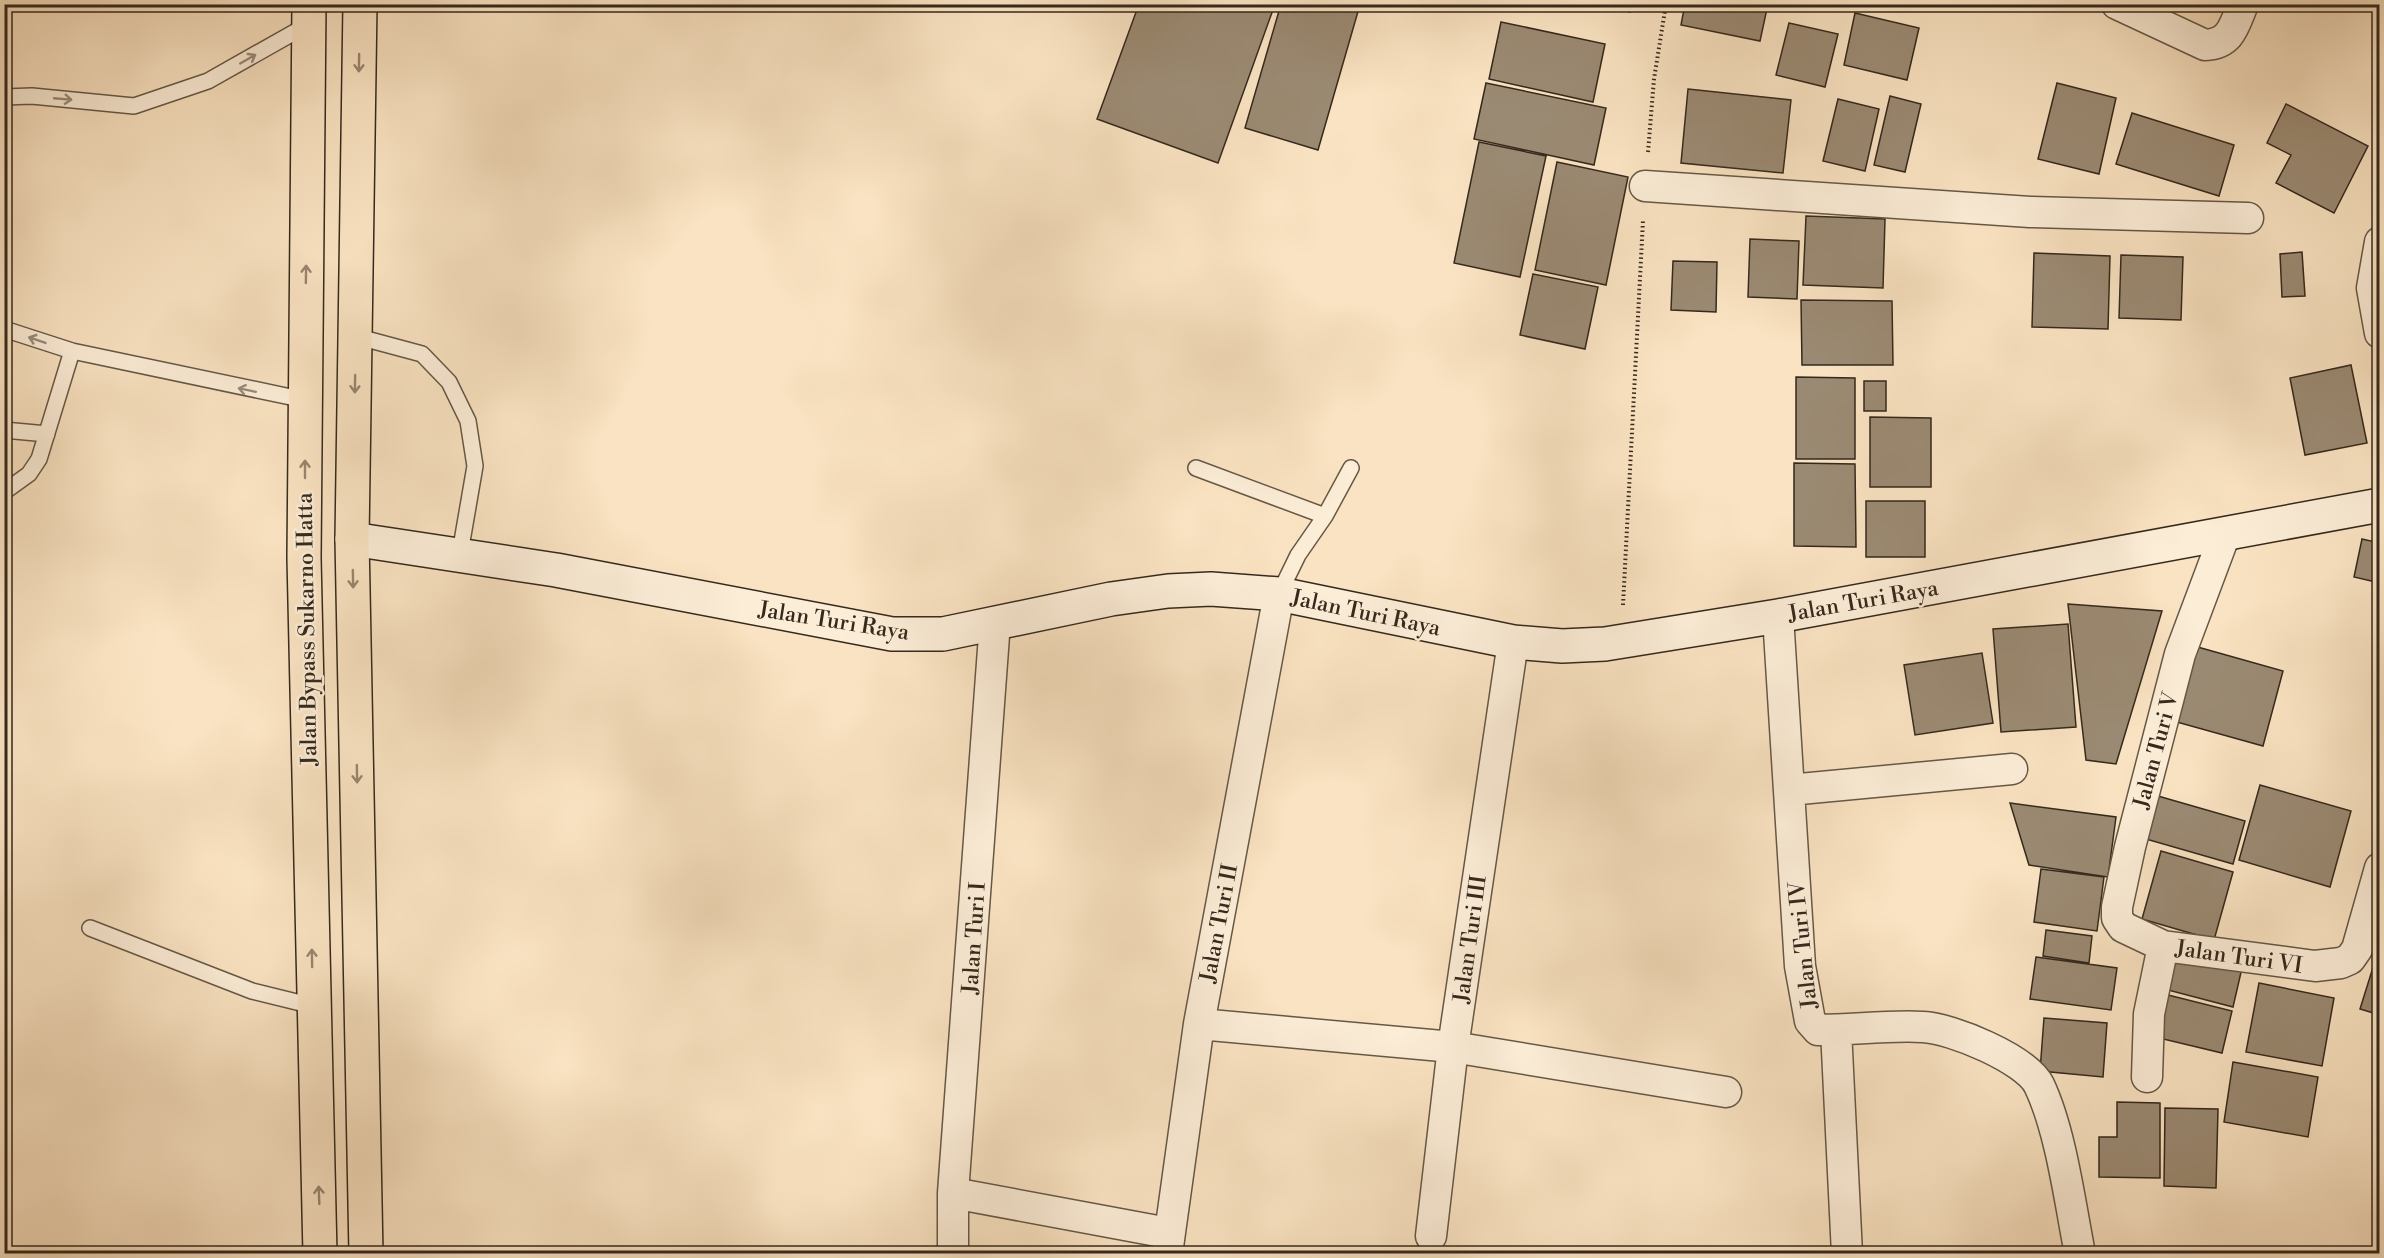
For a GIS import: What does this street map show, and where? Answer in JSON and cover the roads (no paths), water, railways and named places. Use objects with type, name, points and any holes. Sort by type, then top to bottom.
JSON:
[{"type":"highway","points":[[360,4],[352,539],[366,1254]]},
{"type":"highway","name":"Jalan Bypass Sukarno Hatta","points":[[309,14],[304,558],[320,1254]]},
{"type":"street","points":[[2117,4],[2205,45],[2218,43],[2229,37],[2242,4]]},
{"type":"street","points":[[1645,186],[2030,212],[2248,218]]},
{"type":"street","points":[[2379,242],[2372,288],[2379,333]]},
{"type":"street","name":"Jalan Turi Raya","points":[[352,539],[460,553],[892,634],[943,634],[995,622],[1168,591],[1211,589],[1279,594],[1513,642],[1562,646],[1621,642],[1778,616],[2379,505]]},
{"type":"street","name":"Jalan Turi V","points":[[2163,946],[2123,927],[2117,918],[2117,907],[2130,847],[2180,654],[2226,534]]},
{"type":"street","name":"Jalan Turi II","points":[[1168,1243],[1199,1024],[1279,594]]},
{"type":"street","name":"Jalan Turi IV","points":[[1778,616],[1800,966],[1810,1021],[1818,1030],[1836,1030],[1847,1254]]},
{"type":"street","name":"Jalan Turi I","points":[[953,1254],[953,1193],[995,622]]},
{"type":"street","name":"Jalan Turi III","points":[[1431,1236],[1453,1047],[1513,642]]},
{"type":"street","points":[[1789,790],[2012,769]]},
{"type":"street","name":"Jalan Turi VI","points":[[2147,1077],[2149,1014],[2163,946],[2315,966],[2341,963],[2350,959],[2357,949],[2379,868]]},
{"type":"street","points":[[1199,1024],[1453,1047],[1726,1092]]},
{"type":"street","points":[[1836,1030],[1925,1026],[1954,1034],[2003,1054],[2038,1083],[2056,1137],[2080,1254]]},
{"type":"street","points":[[953,1193],[1168,1243]]},
{"type":"lane","points":[[4,97],[32,96],[134,106],[208,81],[309,14]]},
{"type":"lane","points":[[4,328],[72,351],[305,400]]},
{"type":"lane","points":[[355,336],[422,354],[449,382],[468,421],[475,466],[460,553]]},
{"type":"lane","points":[[4,492],[29,474],[39,459],[72,351]]},
{"type":"lane","points":[[4,430],[47,434]]},
{"type":"lane","points":[[1196,468],[1325,516]]},
{"type":"lane","points":[[1279,594],[1298,555],[1325,516],[1351,468]]},
{"type":"lane","points":[[90,928],[252,991],[313,1006]]}]
